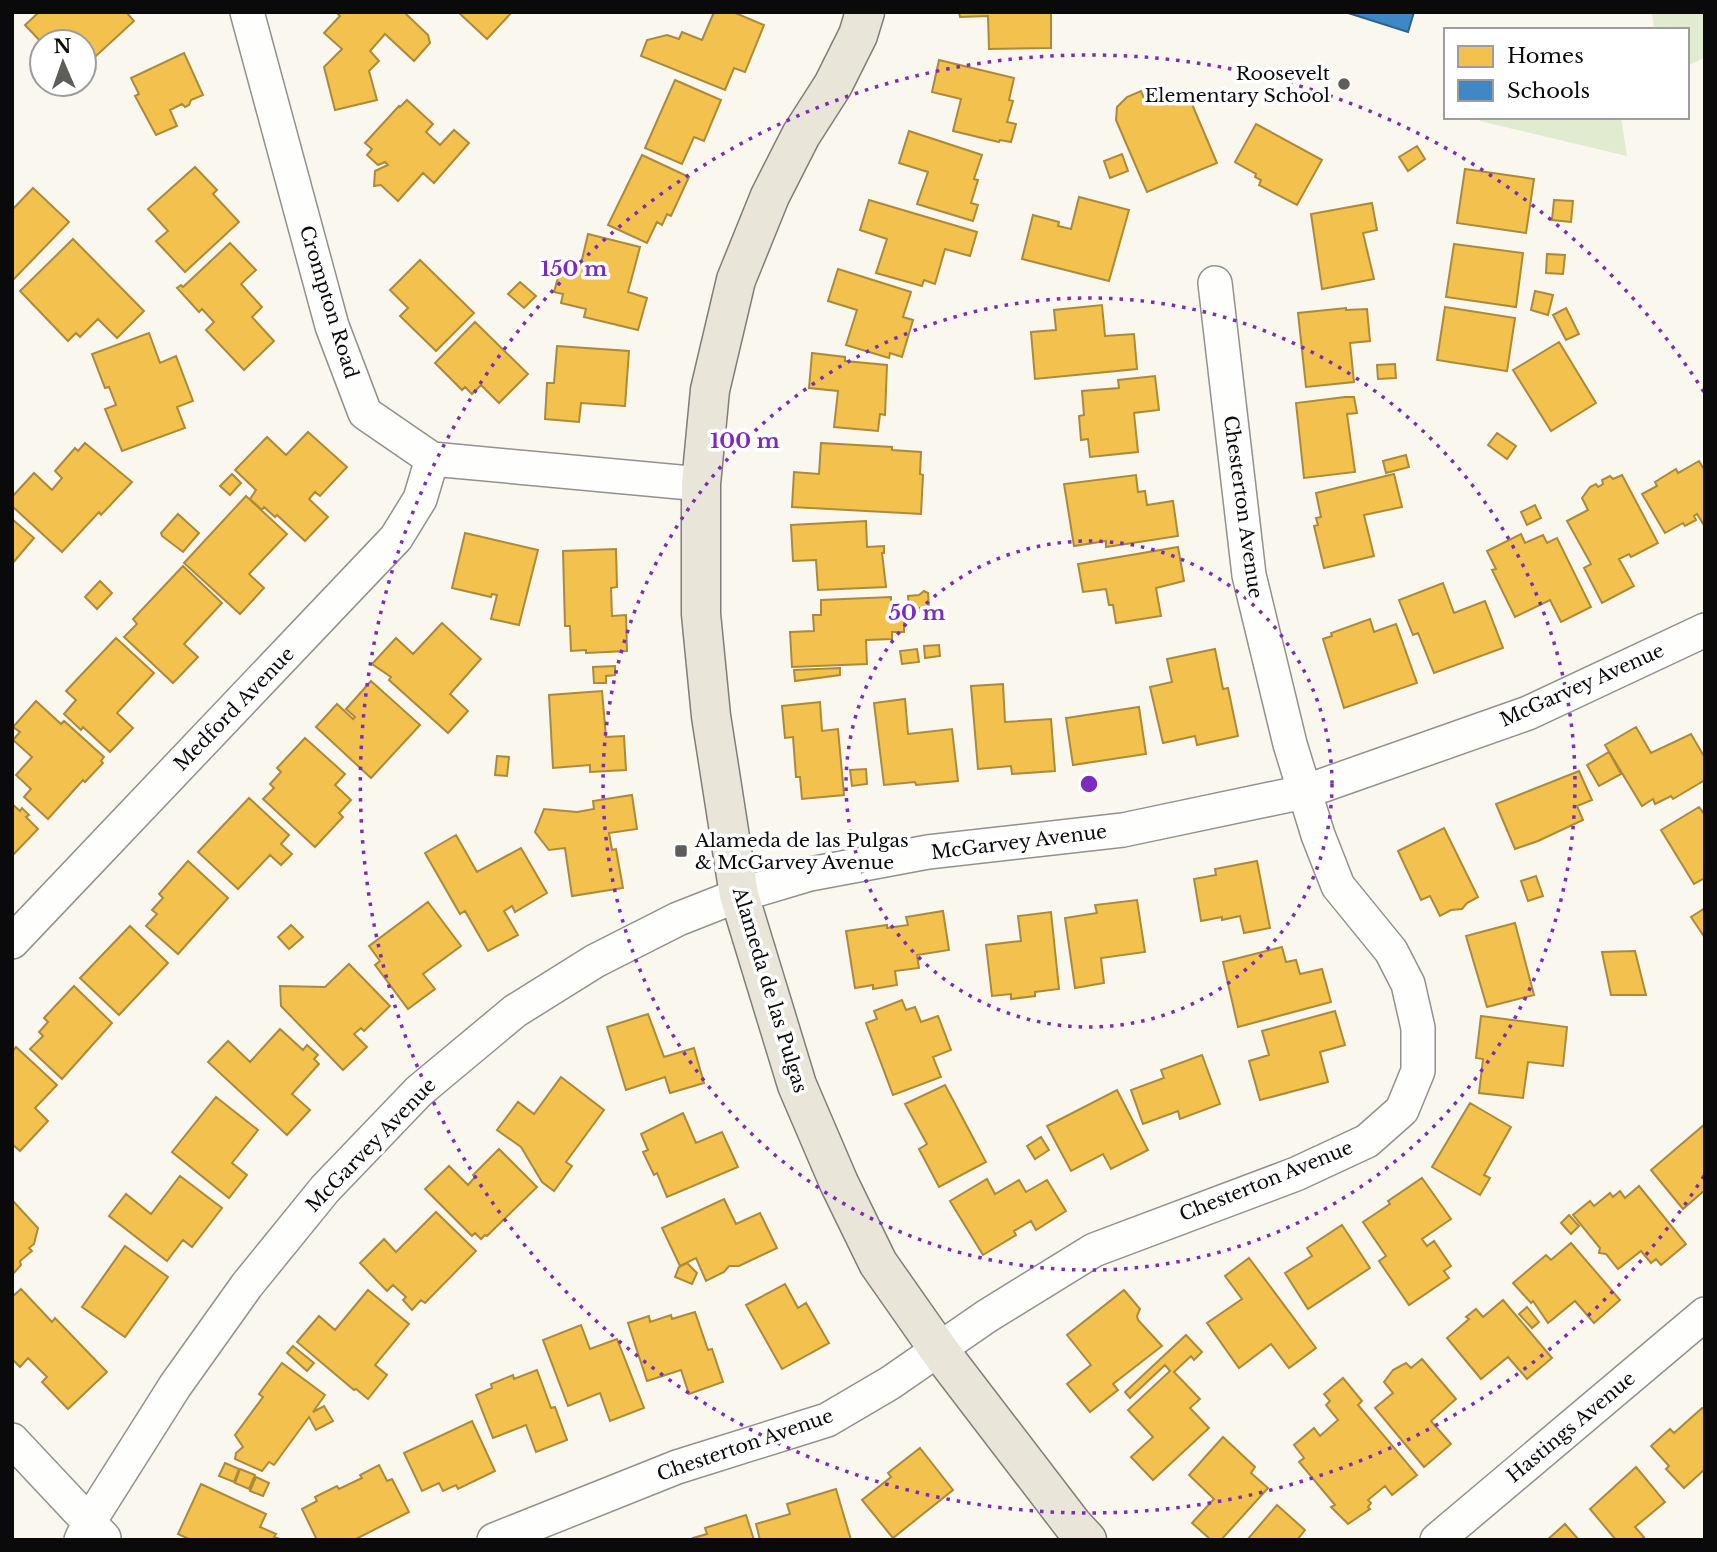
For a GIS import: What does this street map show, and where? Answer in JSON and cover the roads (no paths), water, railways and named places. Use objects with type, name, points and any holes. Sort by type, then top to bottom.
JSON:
[{"type":"main road","name":"Alameda de las Pulgas","points":[[865,12],[858,35],[833,85],[802,135],[770,196],[736,281],[710,390],[701,484],[701,614],[711,716],[739,895],[797,1085],[839,1183],[878,1263],[939,1350],[1087,1540]]},
{"type":"street","name":"Crompton Road","points":[[247,12],[332,326],[365,413],[432,460],[701,484]]},
{"type":"street","name":"Chesterton Avenue","points":[[494,1540],[677,1467],[827,1420],[890,1383],[987,1315],[1094,1250],[1296,1174],[1367,1141],[1402,1110],[1418,1070],[1418,1028],[1408,984],[1391,951],[1338,886],[1304,792],[1249,575],[1215,283]]},
{"type":"street","name":"Medford Avenue","points":[[12,942],[396,538],[420,499],[432,460]]},
{"type":"street","name":"McGarvey Avenue","points":[[92,1534],[175,1386],[247,1285],[326,1189],[419,1091],[515,1011],[594,961],[678,919],[739,895],[823,871],[928,852],[1123,830],[1304,792],[1528,713],[1705,630]]},
{"type":"street","name":"Hastings Avenue","points":[[1437,1540],[1705,1314]]},
{"type":"street","points":[[12,1440],[92,1534]]},
{"type":"place","name":"Roosevelt Elementary School","points":[[1344,84]]},
{"type":"place","name":"Alameda de las Pulgas & McGarvey Avenue","points":[[681,851]]}]
